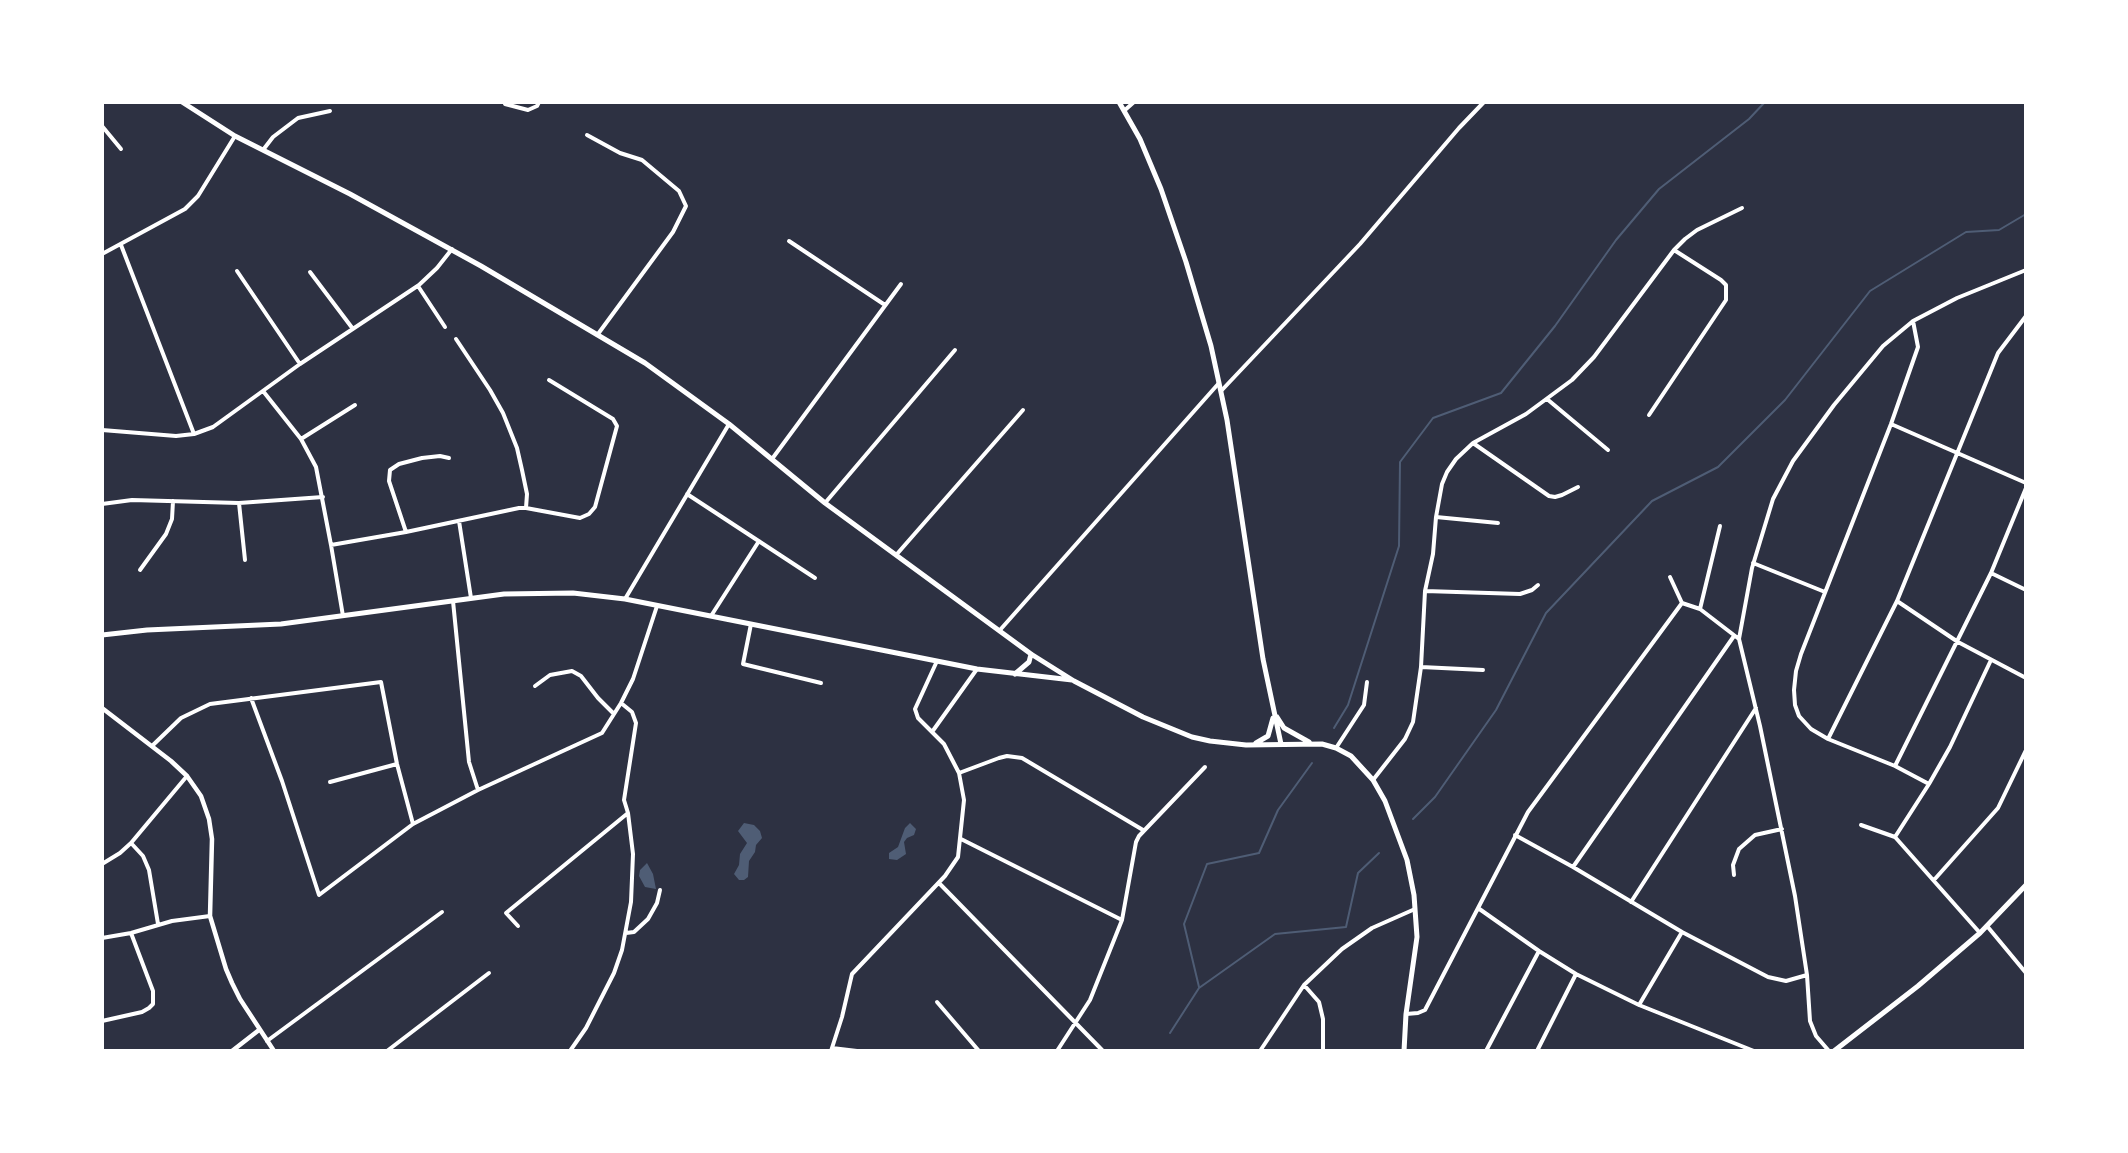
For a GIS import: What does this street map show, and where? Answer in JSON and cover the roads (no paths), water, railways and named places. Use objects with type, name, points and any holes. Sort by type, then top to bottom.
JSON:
[{"type":"main road","points":[[182,102],[235,136],[452,249],[645,363],[729,424],[825,503],[1031,654],[1074,681],[1176,731],[1210,741],[1251,745],[1312,743],[1336,748],[1357,761],[1373,780],[1385,801],[1407,860],[1416,909],[1417,937],[1406,1014],[1404,1051]]},
{"type":"main road","points":[[1119,102],[1151,162],[1173,223],[1201,308],[1222,390],[1263,660],[1281,744]]},
{"type":"main road","points":[[102,635],[147,630],[281,624],[453,600],[542,592],[625,599],[977,669],[1074,681]]},
{"type":"main road","points":[[1015,674],[1029,662],[1031,654]]},
{"type":"main road","points":[[1274,713],[1284,728],[1312,743]]},
{"type":"main road","points":[[1251,745],[1268,736],[1274,713]]},
{"type":"main road","points":[[1834,1051],[1980,933],[2026,885]]},
{"type":"street","points":[[504,104],[528,110],[539,102]]},
{"type":"street","points":[[1125,110],[1134,102]]},
{"type":"street","points":[[1222,390],[1360,244],[1484,102]]},
{"type":"street","points":[[263,150],[273,137],[298,118],[330,111]]},
{"type":"street","points":[[102,126],[121,149]]},
{"type":"street","points":[[587,135],[620,153],[642,160],[679,190],[686,206],[685,213],[673,232],[598,334]]},
{"type":"street","points":[[102,254],[177,214],[191,203],[235,136]]},
{"type":"street","points":[[1373,780],[1410,733],[1421,667],[1425,591],[1433,554],[1442,484],[1447,472],[1456,459],[1473,443],[1526,414],[1572,380],[1594,357],[1674,250],[1697,230],[1742,208]]},
{"type":"street","points":[[789,241],[885,305]]},
{"type":"street","points":[[121,245],[194,434]]},
{"type":"street","points":[[102,430],[176,436],[194,434],[213,427],[300,364],[418,286],[437,268],[452,249]]},
{"type":"street","points":[[1649,415],[1726,300],[1725,285],[1721,280],[1674,250]]},
{"type":"street","points":[[1829,1051],[1816,1036],[1810,1022],[1807,975],[1795,896],[1756,708],[1739,639],[1753,563],[1773,499],[1793,461],[1834,405],[1883,346],[1913,321],[1957,298],[2026,270]]},
{"type":"street","points":[[237,271],[300,364]]},
{"type":"street","points":[[310,272],[353,329]]},
{"type":"street","points":[[772,459],[901,284]]},
{"type":"street","points":[[418,286],[445,327]]},
{"type":"street","points":[[1828,739],[1897,601],[1998,353],[2026,316]]},
{"type":"street","points":[[1913,321],[1918,346],[1891,424],[1796,670],[1794,690],[1795,705],[1801,720],[1828,739],[1895,766],[1929,784]]},
{"type":"street","points":[[456,339],[503,413],[517,448],[527,494],[526,508]]},
{"type":"street","points":[[825,503],[955,350]]},
{"type":"street","points":[[332,545],[526,508],[580,518],[589,514],[595,507],[617,431],[616,422],[549,380]]},
{"type":"street","points":[[1000,630],[1220,383]]},
{"type":"street","points":[[263,391],[301,439],[316,467],[332,545],[343,617]]},
{"type":"street","points":[[1547,399],[1608,450]]},
{"type":"street","points":[[301,439],[355,405]]},
{"type":"street","points":[[897,554],[1023,410]]},
{"type":"street","points":[[625,599],[729,424]]},
{"type":"street","points":[[1891,424],[2026,483]]},
{"type":"street","points":[[1473,443],[1549,496],[1562,495],[1578,487]]},
{"type":"street","points":[[406,532],[389,480],[390,470],[399,464],[422,458],[440,456],[449,458]]},
{"type":"street","points":[[1895,766],[1991,573],[2026,488]]},
{"type":"street","points":[[687,494],[815,578]]},
{"type":"street","points":[[102,504],[132,500],[239,503],[323,497]]},
{"type":"street","points":[[140,570],[160,545],[170,527],[173,501]]},
{"type":"street","points":[[239,503],[245,560]]},
{"type":"street","points":[[1436,517],[1498,523]]},
{"type":"street","points":[[459,521],[471,598]]},
{"type":"street","points":[[1700,609],[1720,526]]},
{"type":"street","points":[[710,617],[759,541]]},
{"type":"street","points":[[1753,563],[1825,592]]},
{"type":"street","points":[[1991,573],[2026,590]]},
{"type":"street","points":[[1670,578],[1682,603],[1700,609],[1739,639]]},
{"type":"street","points":[[1425,591],[1520,594],[1538,585]]},
{"type":"street","points":[[453,600],[469,762],[478,790]]},
{"type":"street","points":[[1897,601],[1958,642],[2026,678]]},
{"type":"street","points":[[1406,1014],[1425,1010],[1528,812],[1682,603]]},
{"type":"street","points":[[251,698],[282,781],[319,895],[413,824],[478,790],[596,736],[606,728],[621,704],[640,661],[657,606]]},
{"type":"street","points":[[751,624],[743,664],[821,683]]},
{"type":"street","points":[[1573,867],[1734,636]]},
{"type":"street","points":[[1895,837],[1950,747],[1991,660]]},
{"type":"street","points":[[857,1051],[832,1050],[852,974],[939,883],[958,857],[963,792],[959,773],[944,744],[918,718],[915,709],[937,661]]},
{"type":"street","points":[[1421,667],[1483,670]]},
{"type":"street","points":[[932,732],[977,669]]},
{"type":"street","points":[[535,686],[550,675],[572,671],[580,676],[614,714]]},
{"type":"street","points":[[152,746],[181,718],[199,708],[221,702],[381,682],[397,764],[413,824]]},
{"type":"street","points":[[1336,748],[1364,705],[1367,682]]},
{"type":"street","points":[[570,1051],[604,995],[614,973],[626,933],[633,879],[633,854],[628,813],[624,800],[636,723],[632,712],[621,704]]},
{"type":"street","points":[[102,708],[187,776],[201,796],[209,819],[212,839],[210,916],[230,979],[259,1030],[274,1051]]},
{"type":"street","points":[[1631,902],[1756,708]]},
{"type":"street","points":[[1934,880],[1998,808],[2026,750]]},
{"type":"street","points":[[959,773],[1007,756],[1022,758],[1143,830]]},
{"type":"street","points":[[330,782],[397,764]]},
{"type":"street","points":[[1057,1051],[1090,1000],[1122,920],[1136,842],[1143,830],[1205,767]]},
{"type":"street","points":[[102,864],[110,861],[131,843],[187,776]]},
{"type":"street","points":[[518,926],[506,913],[628,813]]},
{"type":"street","points":[[1861,825],[1895,837],[1980,933]]},
{"type":"street","points":[[1734,874],[1733,865],[1739,849],[1755,835],[1782,829]]},
{"type":"street","points":[[1515,835],[1682,932],[1768,977],[1786,981],[1807,975]]},
{"type":"street","points":[[961,839],[1122,920]]},
{"type":"street","points":[[131,843],[143,856],[149,870],[158,924]]},
{"type":"street","points":[[939,883],[1103,1051]]},
{"type":"street","points":[[626,933],[634,932],[648,919],[657,903],[660,890]]},
{"type":"street","points":[[1478,908],[1576,974],[1639,1005],[1754,1051]]},
{"type":"street","points":[[1260,1051],[1304,985],[1342,949],[1372,928],[1416,909]]},
{"type":"street","points":[[267,1041],[442,912]]},
{"type":"street","points":[[102,938],[132,933],[158,924],[210,916]]},
{"type":"street","points":[[1987,926],[2026,973]]},
{"type":"street","points":[[1639,1005],[1682,932]]},
{"type":"street","points":[[102,1021],[142,1012],[153,1004],[153,991],[132,933]]},
{"type":"street","points":[[1486,1051],[1539,951]]},
{"type":"street","points":[[387,1051],[489,973]]},
{"type":"street","points":[[1537,1051],[1576,974]]},
{"type":"street","points":[[1304,985],[1319,1002],[1323,1019],[1323,1051]]},
{"type":"street","points":[[937,1002],[979,1051]]},
{"type":"street","points":[[232,1051],[259,1030]]},
{"type":"water","points":[[744,823],[754,825],[760,831],[762,838],[749,861],[748,877],[739,880],[734,874],[739,865],[740,854],[747,843],[738,831]]},
{"type":"water","points":[[910,823],[916,829],[914,835],[904,842],[906,854],[897,860],[889,859],[889,853],[898,847],[905,828]]},
{"type":"water","points":[[647,863],[653,874],[656,889],[645,887],[639,876],[640,870]]},
{"type":"waterway","points":[[1334,728],[1348,705],[1399,546],[1400,462],[1433,418],[1501,393],[1555,326],[1616,240],[1659,189],[1749,119],[1765,102]]},
{"type":"waterway","points":[[1413,819],[1435,797],[1496,710],[1546,613],[1652,501],[1718,467],[1785,400],[1870,291],[1966,232],[1999,230],[2026,214]]},
{"type":"waterway","points":[[1199,987],[1184,924],[1207,864],[1259,853],[1278,810],[1312,763]]},
{"type":"waterway","points":[[1170,1033],[1199,988],[1275,934],[1346,927],[1358,873],[1379,853]]}]
